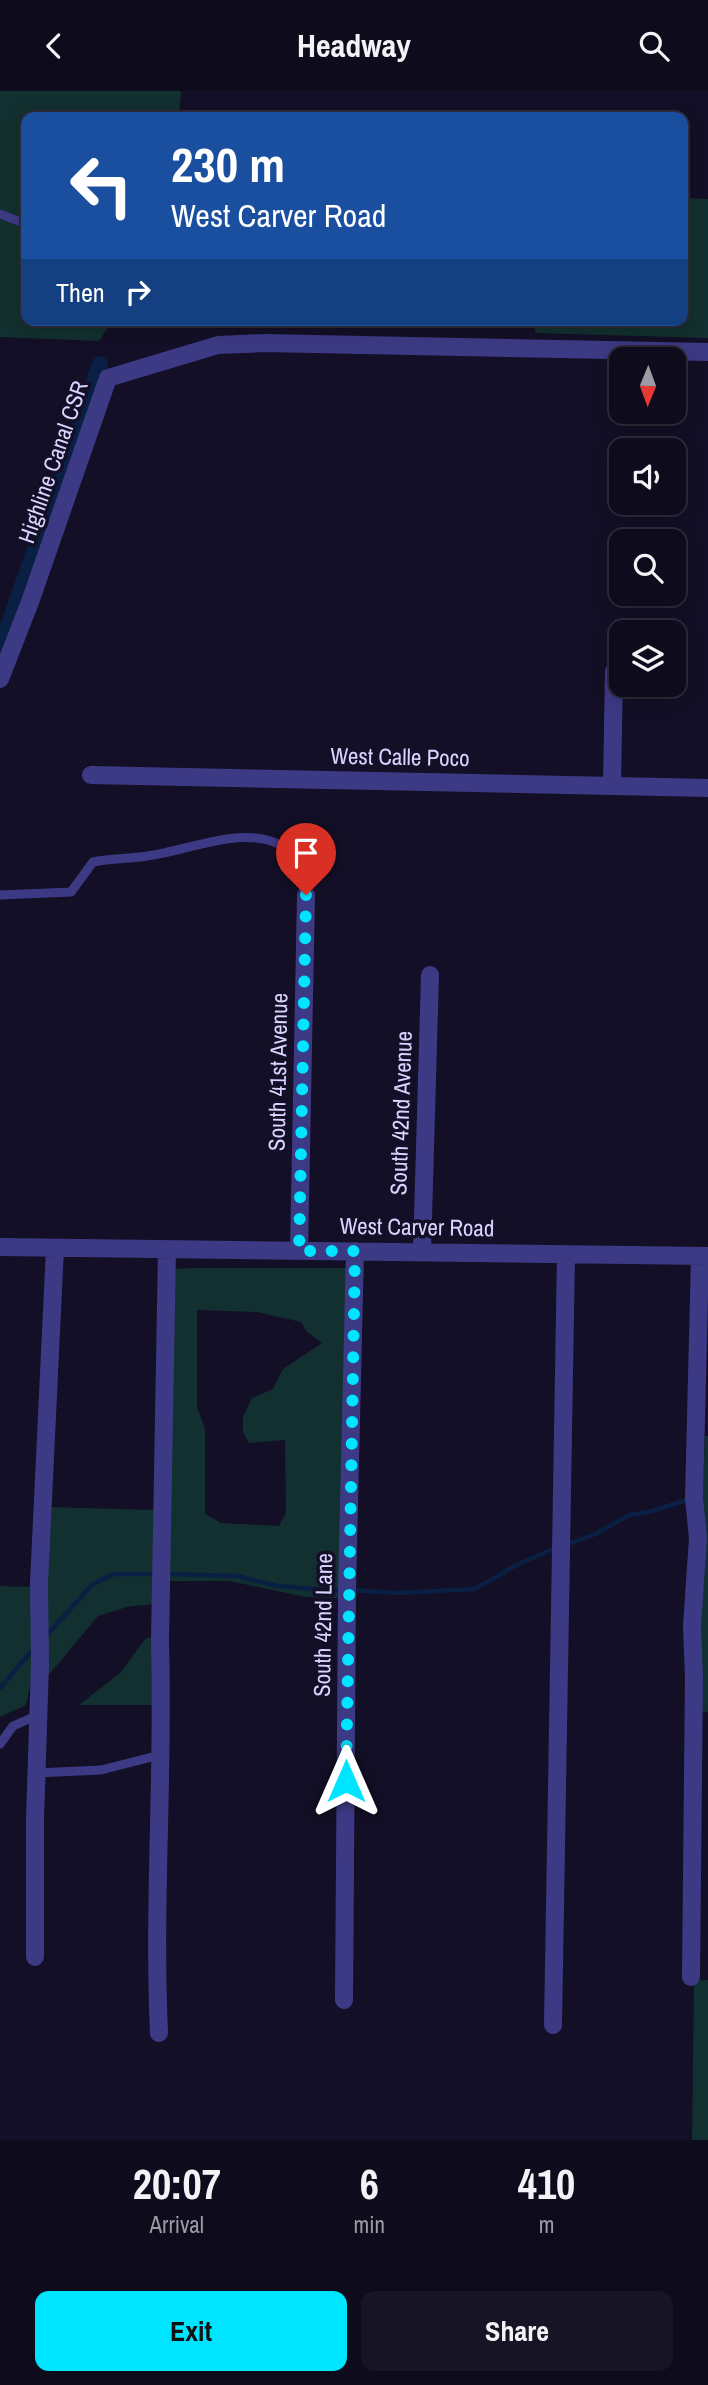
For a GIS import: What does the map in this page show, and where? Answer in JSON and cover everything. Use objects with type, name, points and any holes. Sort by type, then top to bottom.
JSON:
[{"type":"street","name":"Highline Canal CSR","points":[[0,679],[30,603],[108,378],[218,345],[265,343],[708,352]]},
{"type":"street","points":[[612,785],[614,697]]},
{"type":"street","name":"West Calle Poco","points":[[91,775],[708,787]]},
{"type":"street","name":"South 41st Avenue","points":[[299,1251],[306,895]]},
{"type":"street","name":"South 42nd Avenue","points":[[422,1252],[430,975]]},
{"type":"street","name":"West Carver Road","points":[[0,1247],[704,1256]]},
{"type":"street","points":[[35,1957],[39,1583],[55,1248]]},
{"type":"street","points":[[159,2033],[156,1927],[167,1250]]},
{"type":"street","name":"South 42nd Lane","points":[[344,2000],[348,1577],[355,1251]]},
{"type":"street","points":[[553,2025],[566,1254]]},
{"type":"street","points":[[691,1977],[694,1677],[692,1626],[698,1538],[694,1498],[704,1256]]},
{"type":"lane","points":[[0,214],[21,222]]},
{"type":"lane","points":[[0,895],[71,892],[93,862],[115,857],[146,856],[245,836],[267,840],[286,848],[299,867],[306,895]]},
{"type":"lane","points":[[0,1744],[13,1726],[38,1715]]},
{"type":"lane","points":[[36,1773],[102,1770],[160,1755]]},
{"type":"green space","points":[[0,91],[181,91],[179,112],[21,112],[21,217],[0,209]]},
{"type":"green space","points":[[688,198],[708,199],[708,338],[535,333],[535,326],[688,326]]},
{"type":"green space","points":[[0,219],[21,227],[21,326],[109,326],[99,341],[0,337]]},
{"type":"green space","points":[[347,1268],[341,1598],[306,1597],[229,1581],[167,1581],[172,1269]],"holes":[[[197,1310],[257,1312],[301,1322],[306,1331],[322,1343],[283,1369],[273,1389],[252,1398],[243,1417],[243,1432],[249,1443],[285,1440],[286,1513],[279,1526],[221,1523],[205,1514],[205,1428],[197,1408]]]},
{"type":"green space","points":[[705,1436],[708,1436],[708,1712],[700,1711],[698,1613]]},
{"type":"green space","points":[[48,1507],[156,1510],[153,1604],[127,1607],[98,1616],[47,1677]]},
{"type":"green space","points":[[0,1586],[32,1587],[35,1664],[26,1705],[0,1717]]},
{"type":"green space","points":[[155,1637],[156,1705],[79,1705],[120,1673],[146,1638]]},
{"type":"green space","points":[[694,1980],[708,1980],[708,2140],[692,2140]]},
{"type":"waterway","points":[[0,649],[100,364]]},
{"type":"waterway","points":[[565,1545],[596,1534],[629,1515],[690,1499]]},
{"type":"waterway","points":[[351,1590],[398,1593],[475,1589],[518,1564],[556,1548]]},
{"type":"waterway","points":[[46,1636],[92,1585],[114,1574],[155,1574]]},
{"type":"waterway","points":[[164,1574],[237,1576],[277,1586],[343,1591]]},
{"type":"waterway","points":[[0,1688],[35,1647]]},
{"type":"route","points":[[306,895],[299,1251],[355,1251],[346,1781]]}]
